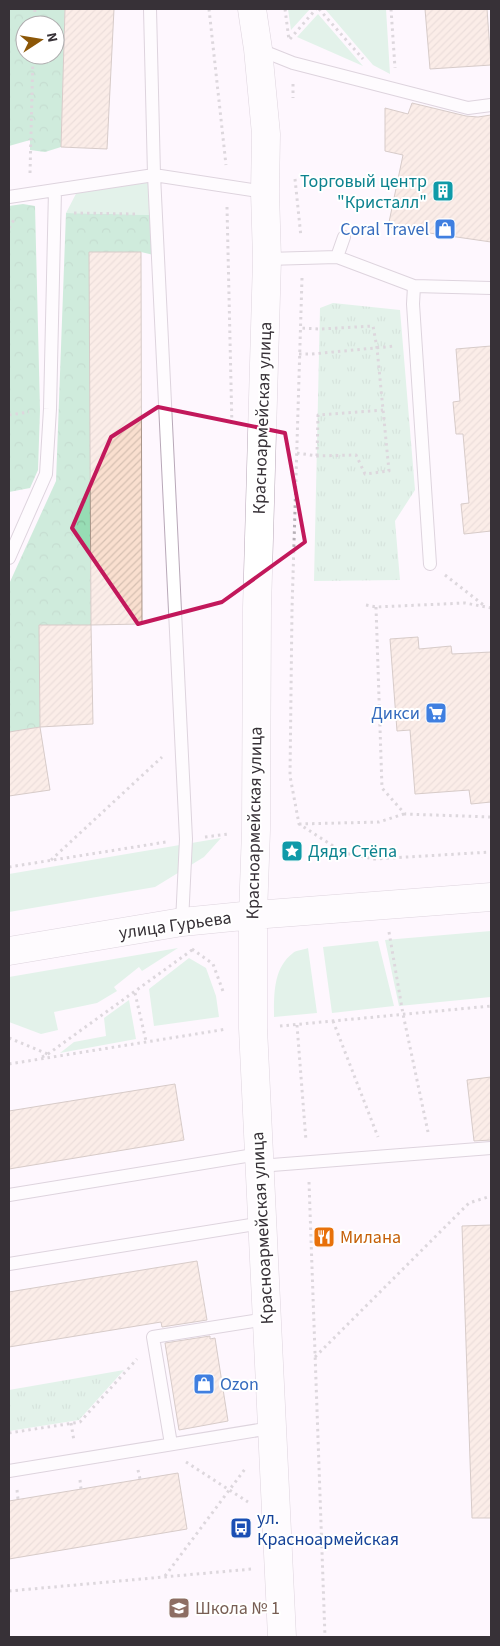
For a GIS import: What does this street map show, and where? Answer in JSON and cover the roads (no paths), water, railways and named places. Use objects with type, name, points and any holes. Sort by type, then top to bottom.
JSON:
[{"type":"main road","name":"Красноармейская улица","points":[[252,9],[258,49],[266,134],[267,259],[257,608],[253,1028],[282,1637]]},
{"type":"main road","name":"улица Гурьева","points":[[9,951],[182,922],[491,897]]},
{"type":"lane","points":[[150,9],[154,175],[186,839],[182,922]]},
{"type":"lane","points":[[258,49],[293,63],[468,108],[491,105]]},
{"type":"lane","points":[[9,197],[154,175],[265,192]]},
{"type":"lane","points":[[9,558],[46,474],[50,409],[54,190]]},
{"type":"lane","points":[[337,257],[344,237]]},
{"type":"lane","points":[[267,259],[337,257],[414,286],[491,288]]},
{"type":"lane","points":[[414,286],[415,346],[430,564]]},
{"type":"lane","points":[[9,1195],[259,1160],[308,1163],[491,1148]]},
{"type":"lane","points":[[9,1264],[262,1223]]},
{"type":"lane","points":[[166,1445],[169,1404],[153,1337],[266,1319]]},
{"type":"lane","points":[[9,1471],[271,1428]]},
{"type":"place","name":"Торговый центр \"Кристалл\"","points":[[443,191]]},
{"type":"place","name":"Coral Travel","points":[[445,229]]},
{"type":"place","name":"Дикси","points":[[436,713]]},
{"type":"place","name":"Дядя Стёпа","points":[[292,851]]},
{"type":"place","name":"Милана","points":[[324,1237]]},
{"type":"place","name":"Ozon","points":[[204,1384]]},
{"type":"place","name":"ул. Красноармейская","points":[[241,1528]]},
{"type":"place","name":"Школа № 1","points":[[179,1608]]}]
